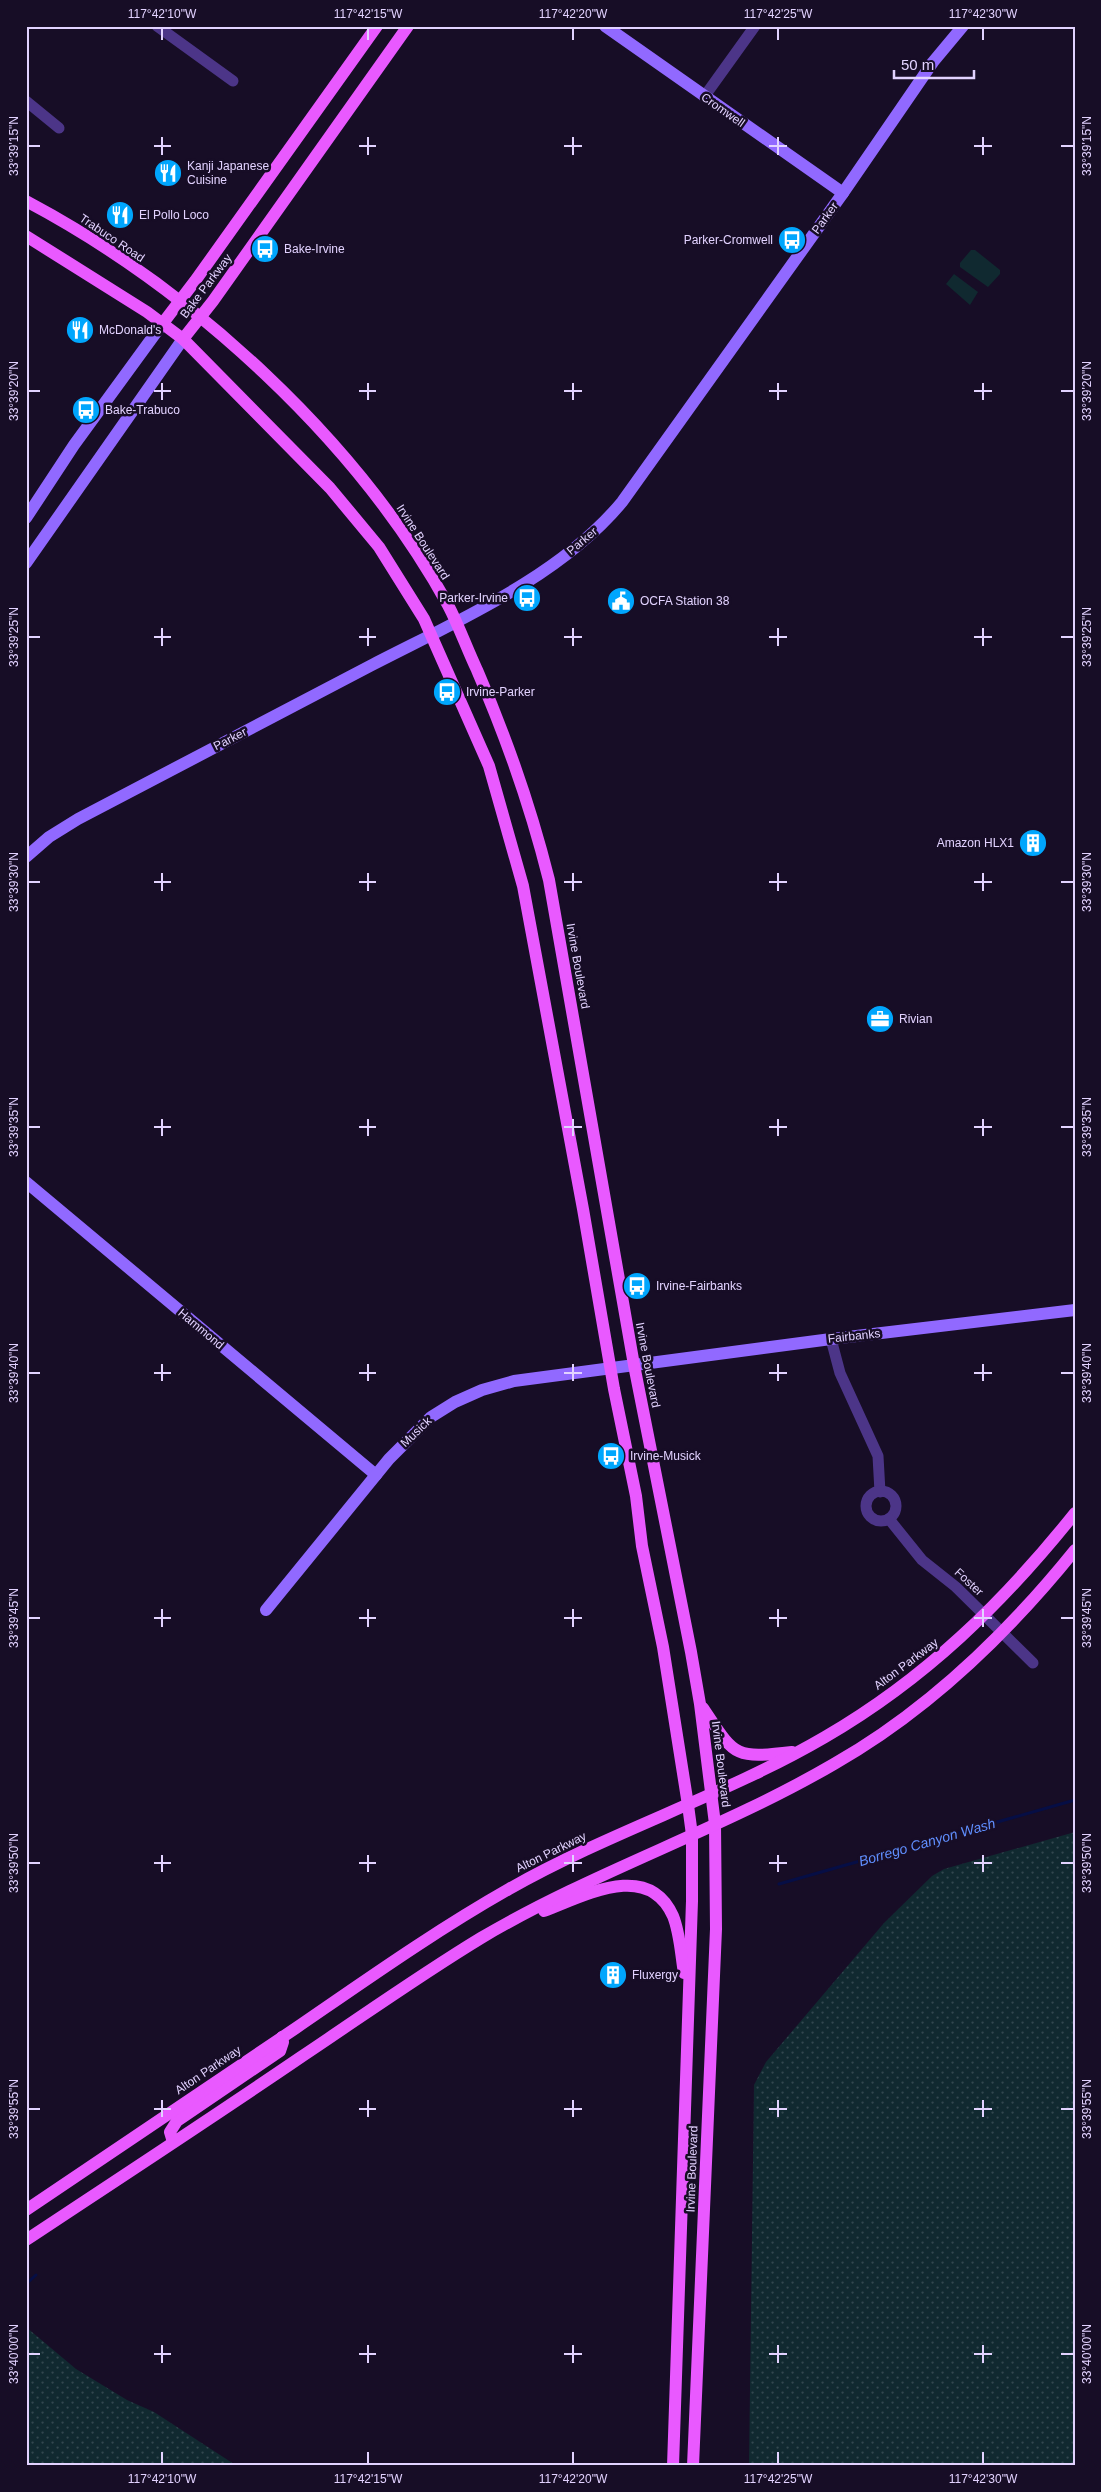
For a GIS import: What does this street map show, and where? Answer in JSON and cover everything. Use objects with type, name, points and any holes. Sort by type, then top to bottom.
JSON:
[{"type":"main road","name":"Bake Parkway","points":[[163,323],[377,26]]},
{"type":"main road","name":"Bake Parkway","points":[[183,339],[408,26]]},
{"type":"main road","name":"Trabuco Road","points":[[26,201],[100,244],[179,302]]},
{"type":"main road","points":[[26,236],[163,323]]},
{"type":"main road","points":[[26,248],[48,249]]},
{"type":"main road","name":"Irvine Boulevard","points":[[179,302],[200,317],[277,386],[349,461],[408,539],[456,622],[498,718],[519,775],[549,880],[634,1365],[700,1704],[715,1824],[714,1976],[693,2466]]},
{"type":"main road","name":"Irvine Boulevard","points":[[163,323],[183,339],[330,488],[379,547],[432,634],[489,766],[523,886],[584,1210],[610,1368],[636,1496],[642,1546],[662,1638],[692,1835],[673,2466]]},
{"type":"main road","name":"Alton Parkway","points":[[26,2210],[422,1942],[513,1887],[564,1860],[712,1794],[826,1737],[890,1694],[943,1653],[984,1616],[1029,1570],[1075,1513]]},
{"type":"main road","points":[[26,2240],[394,1995],[502,1928],[563,1893],[692,1835],[814,1776],[878,1737],[948,1682],[1038,1593],[1075,1550]]},
{"type":"main road","points":[[700,1704],[726,1743],[735,1751],[752,1756],[800,1751]]},
{"type":"main road","points":[[502,1928],[609,1887],[632,1885],[646,1887],[668,1907],[673,1918],[683,1965],[688,2010]]},
{"type":"main road","points":[[174,2142],[170,2132],[177,2121],[280,2051],[283,2042],[282,2037]]},
{"type":"street","points":[[157,26],[171,30],[232,81]]},
{"type":"street","name":"Cromwell","points":[[605,26],[842,193]]},
{"type":"street","points":[[704,97],[755,26]]},
{"type":"street","name":"Parker","points":[[26,857],[49,837],[78,819],[456,622],[555,563],[595,532],[613,512],[842,193],[933,62],[963,26]]},
{"type":"street","points":[[26,101],[59,128]]},
{"type":"street","name":"Bake Parkway","points":[[26,518],[74,445],[163,323]]},
{"type":"street","name":"Bake Parkway","points":[[26,563],[183,339]]},
{"type":"street","name":"Hammond","points":[[26,1182],[376,1475]]},
{"type":"street","name":"Fairbanks","points":[[634,1365],[1075,1310]]},
{"type":"street","points":[[831,1339],[840,1373],[878,1456],[880,1492]]},
{"type":"street","name":"Musick","points":[[266,1610],[376,1475],[431,1417],[455,1402],[482,1390],[514,1381],[634,1365]]},
{"type":"street","points":[[880,1492],[891,1495],[896,1505],[896,1510],[889,1520],[877,1521],[868,1514],[867,1502],[874,1494],[880,1492]]},
{"type":"street","name":"Foster","points":[[889,1520],[922,1560],[956,1587],[1033,1663]]},
{"type":"shaded area","points":[[971,250],[975,250],[1000,270],[1000,274],[988,287],[960,267],[960,263]]},
{"type":"shaded area","points":[[954,274],[978,292],[970,305],[946,284]]},
{"type":"shaded area","points":[[1075,1832],[1075,2466],[749,2466],[754,2085],[766,2062],[884,1923],[932,1876],[944,1869]]},
{"type":"shaded area","points":[[26,2327],[76,2369],[127,2400],[154,2412],[237,2466],[26,2466]]},
{"type":"waterway","name":"Borrego Canyon Wash","points":[[779,1884],[1075,1800]]},
{"type":"waterway","name":"Borrego Canyon Wash","points":[[26,2284],[36,2275]]},
{"type":"place","name":"Kanji Japanese Cuisine","points":[[168,173]]},
{"type":"place","name":"El Pollo Loco","points":[[120,215]]},
{"type":"place","name":"Parker-Cromwell","points":[[792,240]]},
{"type":"place","name":"Bake-Irvine","points":[[265,249]]},
{"type":"place","name":"McDonald's","points":[[80,330]]},
{"type":"place","name":"Bake-Trabuco","points":[[86,410]]},
{"type":"place","name":"Parker-Irvine","points":[[527,598]]},
{"type":"place","name":"OCFA Station 38","points":[[621,601]]},
{"type":"place","name":"Irvine-Parker","points":[[447,692]]},
{"type":"place","name":"Amazon HLX1","points":[[1033,843]]},
{"type":"place","name":"Rivian","points":[[880,1019]]},
{"type":"place","name":"Irvine-Fairbanks","points":[[637,1286]]},
{"type":"place","name":"Irvine-Musick","points":[[611,1456]]},
{"type":"place","name":"Fluxergy","points":[[613,1975]]}]
